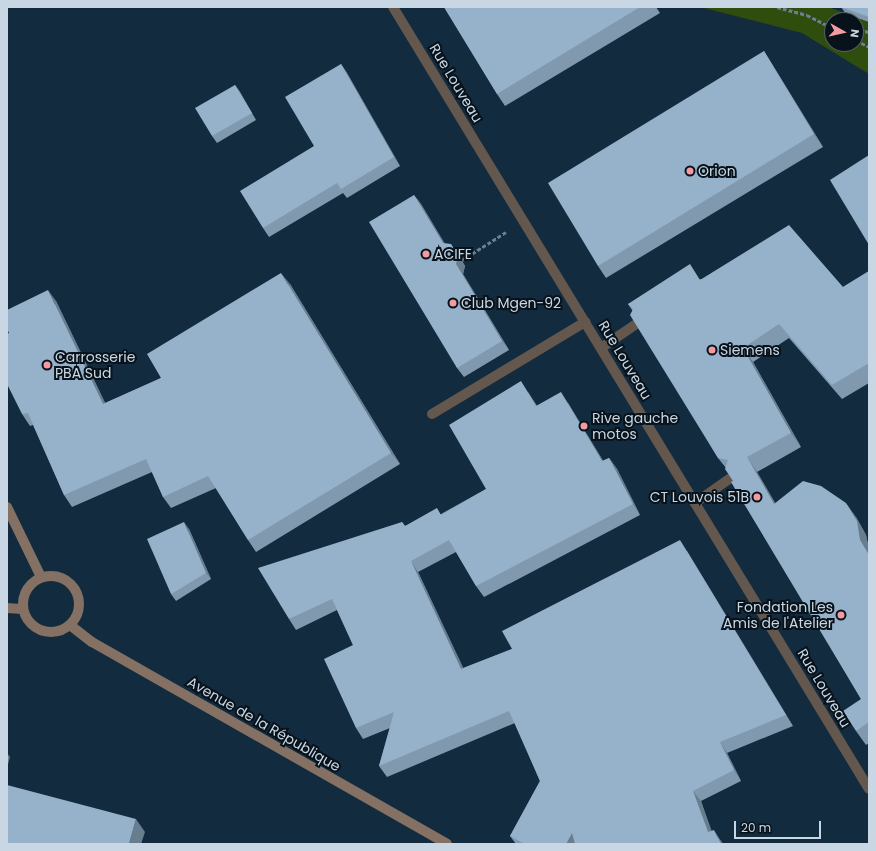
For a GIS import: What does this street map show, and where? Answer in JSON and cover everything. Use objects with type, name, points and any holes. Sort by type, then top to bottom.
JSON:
[{"type":"main road","points":[[7,507],[41,577]]},
{"type":"main road","points":[[41,577],[60,577],[75,589],[79,608],[70,625],[62,630],[42,631],[26,618],[23,609],[26,590],[41,577]]},
{"type":"main road","points":[[7,608],[23,609]]},
{"type":"main road","name":"Avenue de la République","points":[[70,625],[92,642],[447,844]]},
{"type":"street","name":"Rue Louveau","points":[[393,7],[869,789]]},
{"type":"street","points":[[432,414],[585,322]]},
{"type":"street","points":[[601,348],[636,324]]},
{"type":"street","points":[[695,503],[732,477]]},
{"type":"path","points":[[777,7],[807,15],[824,24]]},
{"type":"path","points":[[462,260],[492,242]]},
{"type":"green space","points":[[700,7],[828,7],[842,12],[824,12],[824,46],[802,33]]},
{"type":"green space","points":[[864,20],[869,22],[869,74],[833,52],[864,52]]},
{"type":"building","points":[[444,7],[640,7],[497,94]]},
{"type":"building","points":[[841,7],[869,7],[869,17],[864,15],[864,12],[855,12]]},
{"type":"building","name":"Orion","points":[[764,51],[814,134],[598,266],[548,183]]},
{"type":"building","points":[[341,64],[394,157],[341,189],[337,183],[263,228],[240,191],[314,146],[285,97]]},
{"type":"building","points":[[235,85],[252,113],[212,136],[195,108]]},
{"type":"building","points":[[869,155],[869,245],[830,180]]},
{"type":"building","points":[[414,195],[443,243],[451,244],[458,256],[456,264],[502,341],[457,368],[369,222]]},
{"type":"building","points":[[789,225],[843,287],[869,271],[869,363],[832,385],[779,324],[743,348],[791,433],[747,457],[774,504],[803,481],[821,486],[846,503],[857,521],[860,540],[869,555],[869,722],[856,731],[843,711],[861,699],[731,482],[733,481],[725,469],[728,460],[718,458],[630,315],[633,309],[628,304],[690,264],[700,280]]},
{"type":"building","points":[[281,273],[391,453],[248,540],[208,476],[163,497],[146,459],[64,495],[28,413],[22,414],[7,384],[7,334],[9,333],[7,329],[7,310],[48,290],[103,404],[161,378],[147,354]]},
{"type":"building","points":[[521,381],[536,406],[561,392],[602,461],[609,458],[633,504],[476,586],[449,540],[411,561],[461,669],[512,649],[502,631],[680,540],[786,715],[720,742],[734,770],[693,791],[708,832],[714,830],[721,844],[575,844],[572,833],[566,844],[525,844],[510,836],[540,781],[509,711],[379,766],[394,712],[356,728],[324,659],[353,645],[332,599],[289,619],[258,568],[402,522],[405,526],[437,508],[441,515],[486,489],[449,425]]},
{"type":"building","points":[[184,522],[206,573],[171,594],[147,539]]},
{"type":"building","points":[[7,785],[136,819],[129,844],[7,844]]},
{"type":"place","name":"Orion","points":[[690,171]]},
{"type":"place","name":"ACIFE","points":[[426,254]]},
{"type":"place","name":"Club Mgen-92","points":[[453,303]]},
{"type":"place","name":"Siemens","points":[[712,350]]},
{"type":"place","name":"Carrosserie PBA Sud","points":[[47,365]]},
{"type":"place","name":"Rive gauche motos","points":[[584,426]]},
{"type":"place","name":"CT Louvois 51B","points":[[757,497]]},
{"type":"place","name":"Fondation Les Amis de l'Atelier","points":[[841,615]]}]
